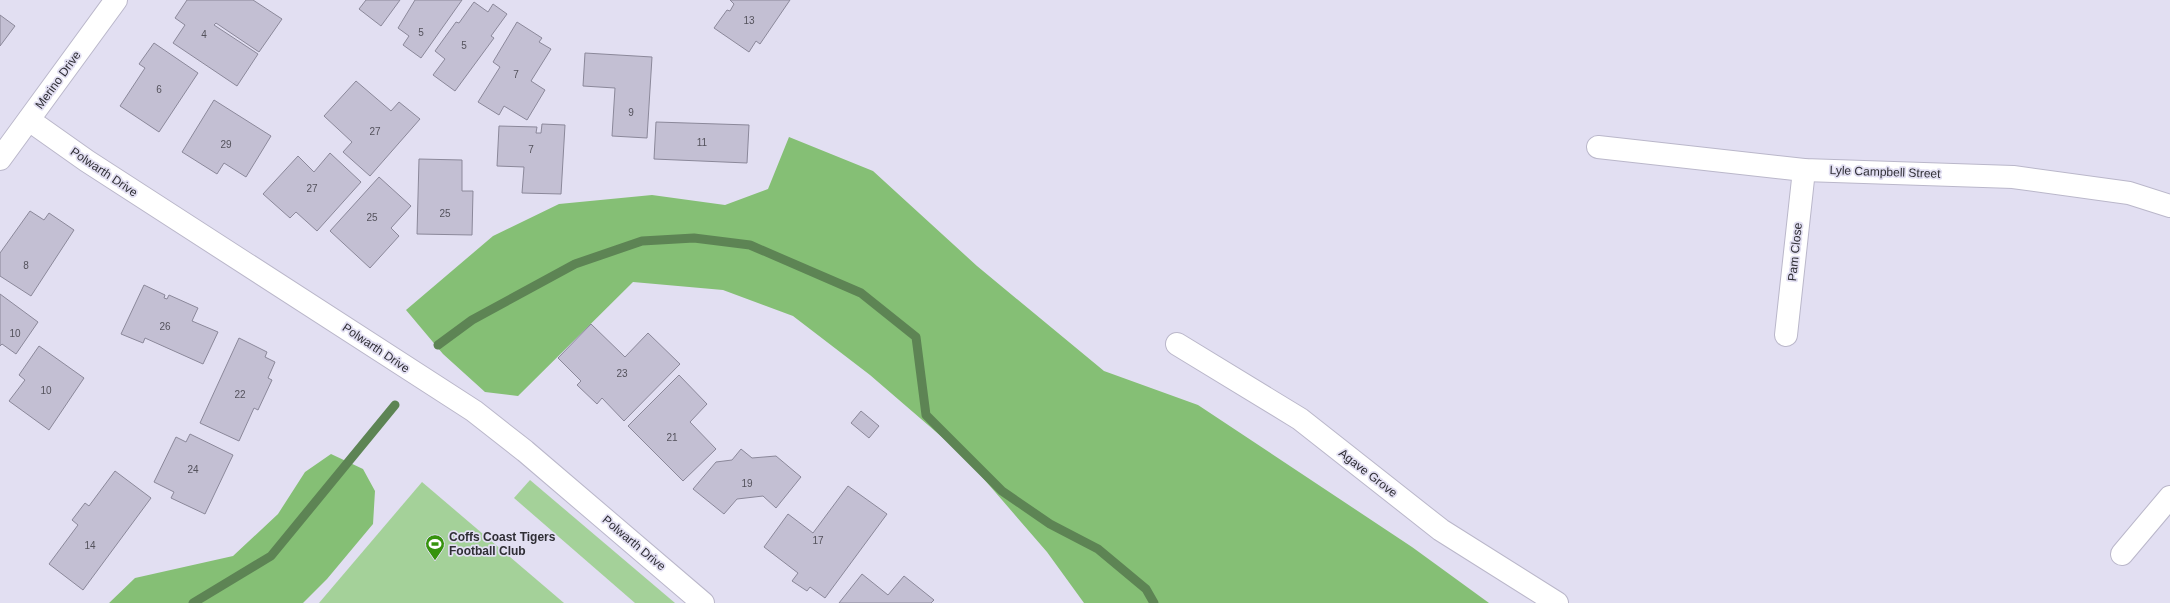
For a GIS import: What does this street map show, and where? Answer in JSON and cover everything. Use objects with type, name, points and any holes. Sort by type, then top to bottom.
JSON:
[{"type":"street","name":"Merino Drive","points":[[0,159],[116,0]]},
{"type":"street","name":"Polwarth Drive","points":[[29,120],[87,161],[474,411],[525,451],[703,603]]},
{"type":"street","name":"Lyle Campbell Street","points":[[1598,147],[1804,170],[2013,177],[2128,193],[2170,206]]},
{"type":"street","name":"Pam Close","points":[[1786,335],[1804,170]]},
{"type":"street","name":"Agave Grove","points":[[1177,344],[1300,419],[1441,530],[1557,603]]},
{"type":"street","points":[[2122,554],[2170,497]]},
{"type":"green space","points":[[789,137],[873,171],[977,266],[1104,371],[1198,405],[1412,547],[1489,603],[1084,603],[1047,552],[964,456],[870,375],[793,316],[723,290],[633,282],[518,396],[485,392],[443,354],[406,310],[493,236],[559,204],[652,195],[725,205],[768,189]]},
{"type":"green space","points":[[331,454],[363,469],[375,491],[373,524],[327,579],[303,603],[109,603],[135,578],[233,556],[278,514],[305,472]]},
{"type":"green space","points":[[530,480],[675,603],[635,603],[514,498]]},
{"type":"green space","name":"Coffs Coast Tigers Football Club","points":[[422,482],[564,603],[319,603]]},
{"type":"building","points":[[187,0],[253,0],[282,19],[259,52],[216,23],[214,25],[258,54],[237,86],[173,43],[185,25],[175,18]]},
{"type":"building","points":[[366,0],[400,0],[381,26],[359,9]]},
{"type":"building","points":[[415,0],[462,0],[421,58],[403,45],[409,36],[398,28]]},
{"type":"building","points":[[730,0],[790,0],[760,44],[756,41],[749,52],[714,28],[727,10],[730,11],[734,4]]},
{"type":"building","points":[[474,2],[488,12],[493,4],[507,14],[491,36],[494,38],[455,91],[433,75],[445,59],[435,51],[456,22],[459,23]]},
{"type":"building","points":[[0,15],[15,26],[0,46]]},
{"type":"building","points":[[517,22],[542,38],[539,42],[551,49],[531,81],[545,90],[527,120],[504,106],[499,115],[478,102],[500,67],[493,62]]},
{"type":"building","points":[[154,43],[198,73],[159,132],[120,106],[145,68],[139,64]]},
{"type":"building","points":[[585,53],[652,57],[647,138],[612,136],[615,88],[583,86]]},
{"type":"building","points":[[356,81],[391,111],[399,102],[420,119],[370,176],[343,152],[352,142],[324,116]]},
{"type":"building","points":[[214,100],[271,136],[246,177],[224,163],[217,174],[182,152]]},
{"type":"building","points":[[656,122],[749,125],[747,163],[654,159]]},
{"type":"building","points":[[542,124],[565,125],[561,194],[522,193],[524,167],[497,166],[499,126],[537,127],[536,133],[541,133]]},
{"type":"building","points":[[330,153],[361,182],[317,231],[296,212],[290,218],[263,194],[298,156],[314,172]]},
{"type":"building","points":[[419,159],[462,160],[462,191],[473,191],[472,235],[417,234]]},
{"type":"building","points":[[379,177],[411,206],[391,228],[399,236],[370,268],[330,231]]},
{"type":"building","points":[[30,211],[44,220],[49,213],[74,230],[31,296],[0,276],[0,253]]},
{"type":"building","points":[[144,285],[165,295],[164,298],[167,299],[169,295],[198,308],[192,321],[218,332],[203,364],[145,338],[143,343],[121,334]]},
{"type":"building","points":[[0,294],[38,322],[16,354],[2,344],[0,346]]},
{"type":"building","points":[[591,324],[625,357],[648,333],[680,364],[624,421],[602,398],[597,404],[577,385],[581,381],[558,358]]},
{"type":"building","points":[[239,338],[267,352],[265,357],[275,362],[268,378],[272,380],[258,410],[254,408],[239,441],[200,423]]},
{"type":"building","points":[[39,346],[84,378],[49,430],[9,401],[25,380],[19,375]]},
{"type":"building","points":[[679,375],[707,404],[690,422],[716,449],[683,481],[628,426]]},
{"type":"building","points":[[861,411],[879,426],[869,438],[851,423]]},
{"type":"building","points":[[190,434],[233,455],[205,514],[171,498],[174,492],[154,482],[176,437],[186,442]]},
{"type":"building","points":[[741,449],[752,458],[776,456],[801,477],[776,508],[763,496],[737,499],[724,514],[693,489],[716,462],[732,460]]},
{"type":"building","points":[[115,471],[151,498],[83,590],[49,564],[78,525],[72,520],[85,503],[89,506]]},
{"type":"building","points":[[848,486],[887,514],[825,598],[810,587],[807,591],[792,581],[798,573],[764,547],[788,514],[813,533]]},
{"type":"building","points":[[862,574],[888,595],[904,576],[934,600],[931,603],[839,603]]},
{"type":"waterway","points":[[438,345],[472,320],[575,264],[642,241],[694,238],[750,245],[861,293],[916,337],[926,415],[1002,491],[1050,524],[1098,549],[1146,589],[1154,603]]},
{"type":"waterway","points":[[193,603],[271,556],[395,405]]},
{"type":"place","name":"Coffs Coast Tigers Football Club","points":[[435,561]]}]
